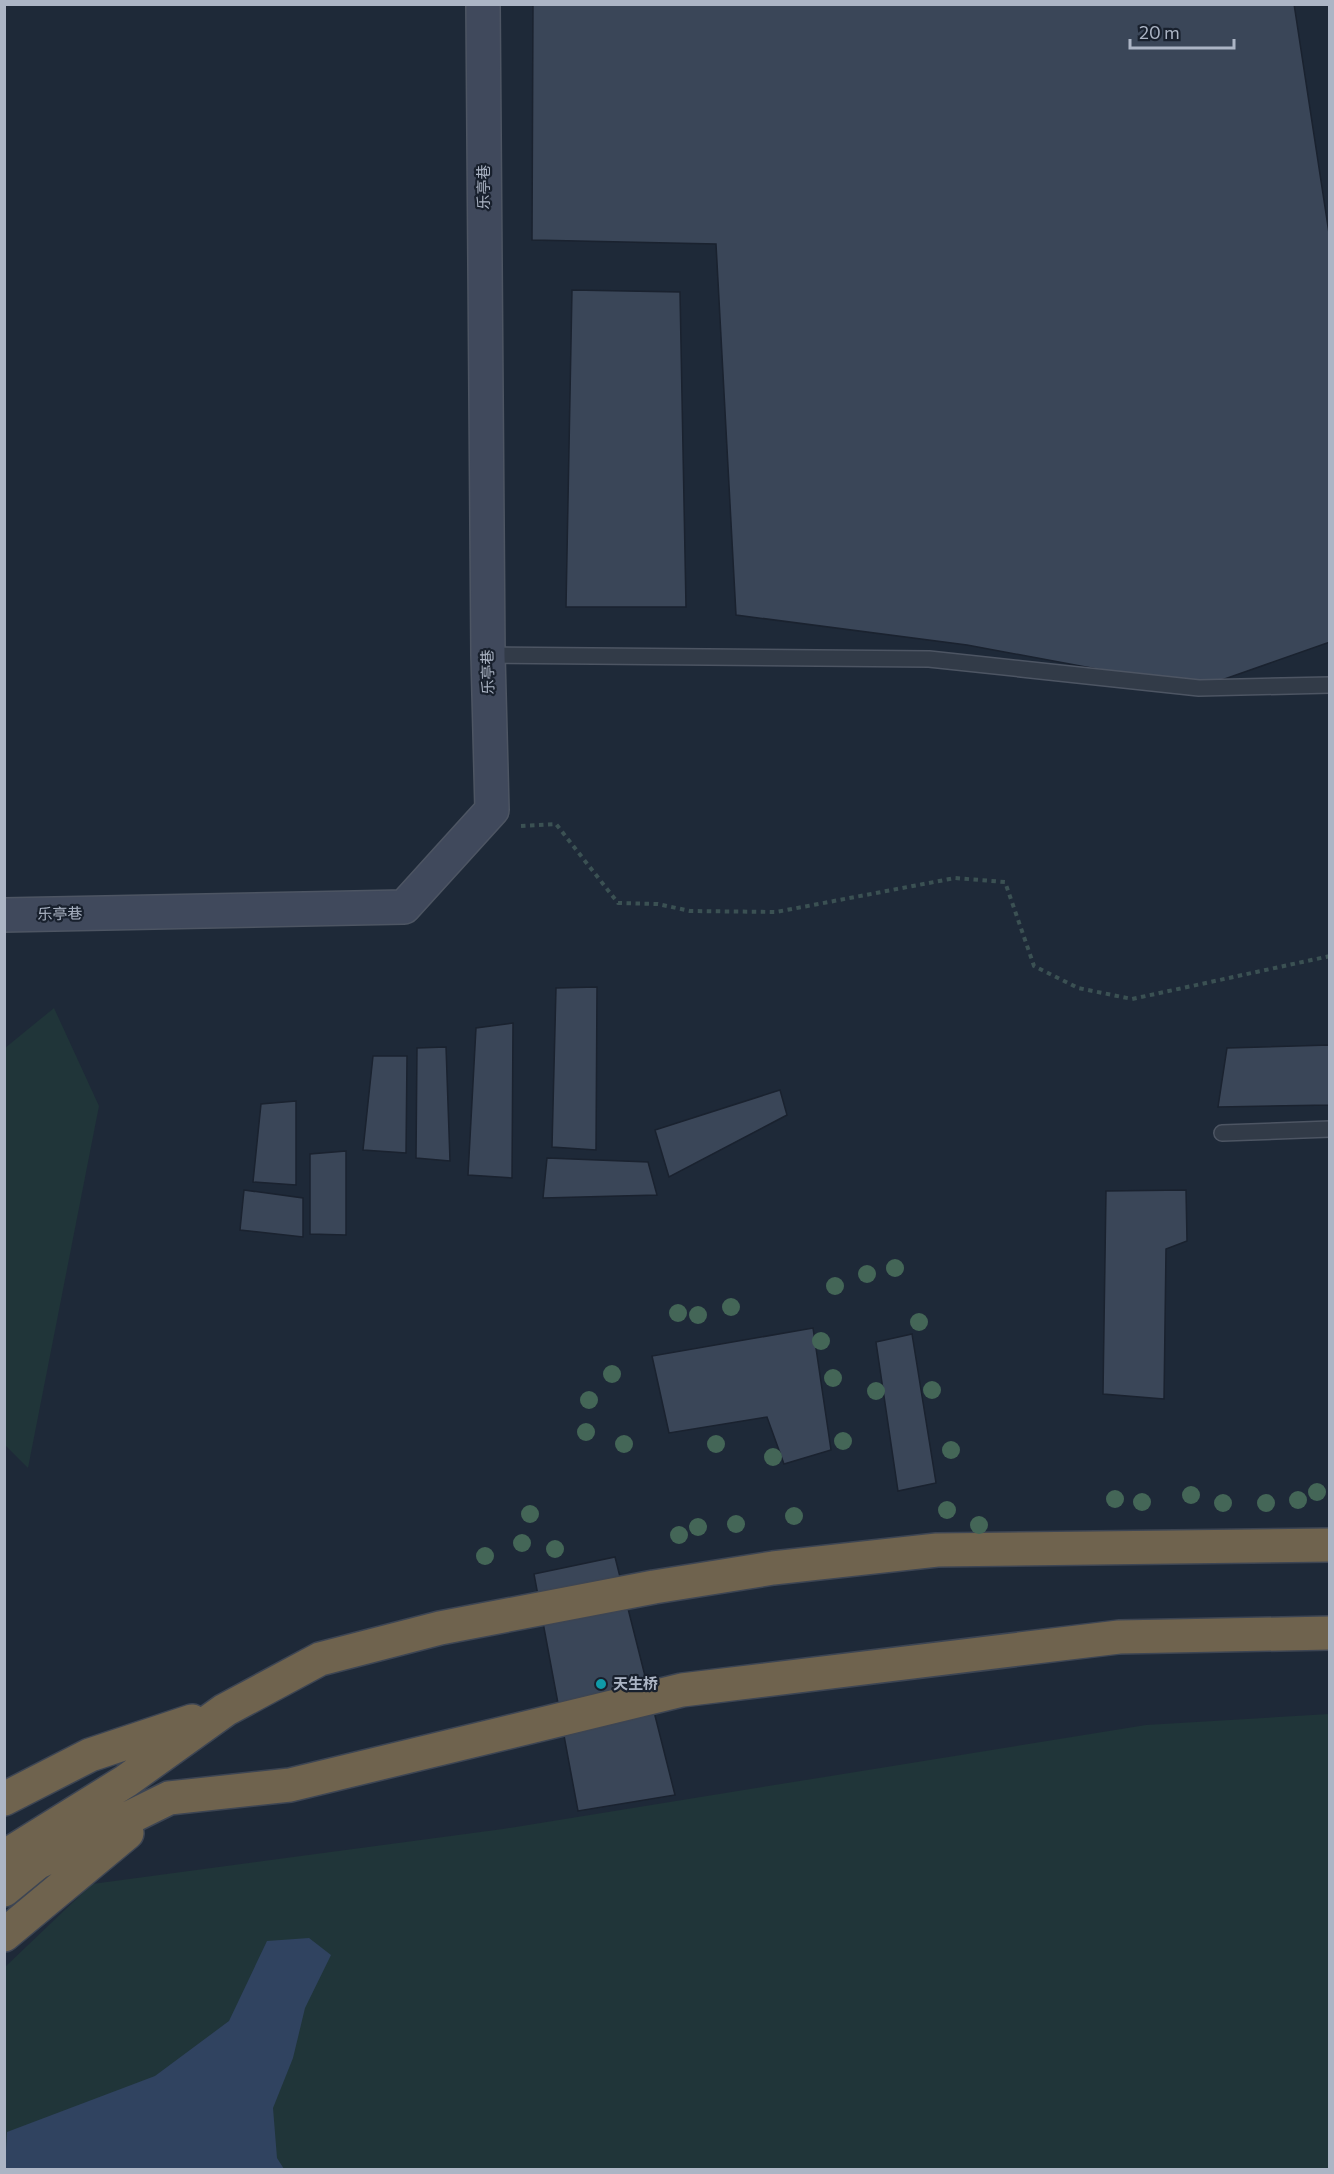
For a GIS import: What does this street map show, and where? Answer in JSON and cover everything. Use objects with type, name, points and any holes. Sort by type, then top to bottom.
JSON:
[{"type":"highway","points":[[4,1857],[126,1780],[225,1710],[320,1659],[440,1628],[654,1587],[773,1568],[937,1550],[1329,1545]]},
{"type":"highway","points":[[4,1890],[37,1863],[169,1798],[290,1785],[682,1690],[1119,1637],[1329,1633]]},
{"type":"highway","points":[[4,1799],[90,1755],[225,1710]]},
{"type":"highway","points":[[4,1935],[169,1798]]},
{"type":"street","name":"乐亭巷","points":[[4,915],[404,907],[492,810],[488,655],[483,4]]},
{"type":"lane","points":[[488,655],[929,659],[1199,688],[1329,685]]},
{"type":"lane","points":[[1222,1133],[1329,1129]]},
{"type":"path","points":[[492,810],[522,827],[556,824],[618,903],[658,904],[690,911],[776,912],[955,878],[1005,882],[1034,966],[1078,988],[1132,999],[1329,956]]},
{"type":"green space","points":[[54,1008],[99,1106],[28,1468],[5,1445],[5,1048]]},
{"type":"green space","points":[[1329,1714],[1329,2169],[5,2170],[5,1967],[92,1884],[503,1829],[1146,1725]]},
{"type":"water","points":[[309,1938],[331,1955],[305,2008],[293,2058],[273,2108],[277,2158],[284,2169],[5,2169],[7,2132],[155,2076],[229,2021],[267,1941]]},
{"type":"building","points":[[533,4],[1294,4],[1330,240],[1330,642],[1199,688],[967,645],[736,615],[716,244],[532,240]]},
{"type":"building","points":[[572,290],[680,292],[686,607],[566,607]]},
{"type":"building","points":[[597,987],[596,1150],[552,1147],[556,988]]},
{"type":"building","points":[[513,1023],[512,1178],[468,1175],[476,1028]]},
{"type":"building","points":[[1330,1045],[1330,1105],[1218,1107],[1227,1048]]},
{"type":"building","points":[[446,1047],[450,1161],[416,1158],[417,1048]]},
{"type":"building","points":[[373,1056],[407,1056],[406,1153],[363,1150]]},
{"type":"building","points":[[780,1090],[787,1115],[669,1177],[655,1130]]},
{"type":"building","points":[[296,1101],[296,1185],[253,1182],[261,1104]]},
{"type":"building","points":[[346,1151],[346,1235],[310,1234],[310,1154]]},
{"type":"building","points":[[547,1158],[648,1162],[657,1195],[543,1198]]},
{"type":"building","points":[[244,1190],[303,1198],[303,1237],[240,1230]]},
{"type":"building","points":[[1186,1190],[1187,1241],[1166,1249],[1164,1399],[1103,1394],[1106,1191]]},
{"type":"building","points":[[813,1328],[831,1450],[784,1464],[767,1417],[669,1433],[652,1356]]},
{"type":"building","points":[[912,1334],[936,1483],[898,1491],[876,1342]]},
{"type":"building","name":"天生桥","points":[[615,1557],[675,1795],[578,1811],[534,1574]]},
{"type":"place","name":"天生桥","points":[[601,1684]]}]
